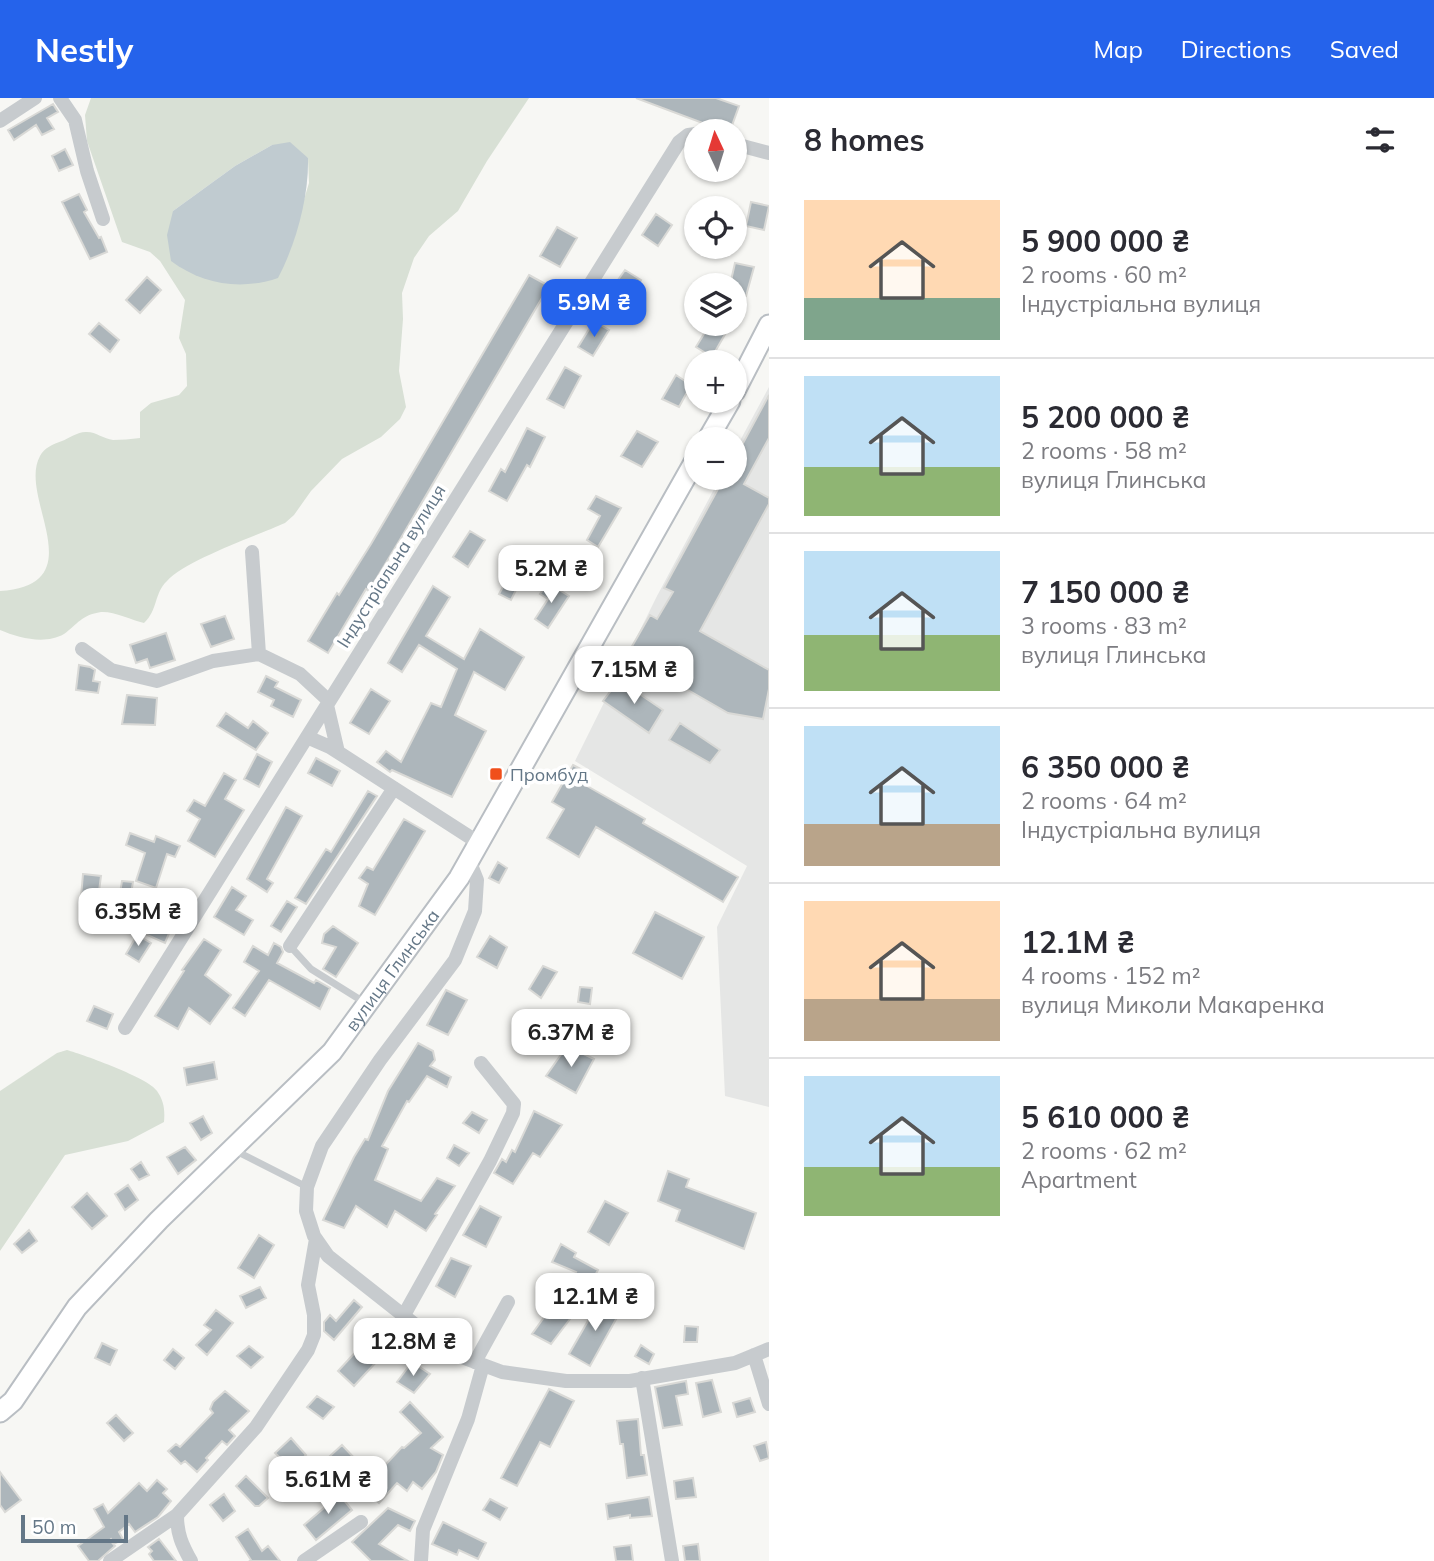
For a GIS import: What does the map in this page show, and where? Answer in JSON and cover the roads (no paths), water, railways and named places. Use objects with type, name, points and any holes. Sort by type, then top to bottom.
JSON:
[{"type":"main road","points":[[747,368],[769,325]]},
{"type":"main road","name":"вулиця Глинська","points":[[0,1412],[13,1401],[77,1307],[159,1220],[332,1052],[459,878],[684,480]]},
{"type":"street","points":[[0,121],[35,98]]},
{"type":"street","points":[[60,98],[75,120],[87,171],[103,219]]},
{"type":"street","name":"Індустріальна вулиця","points":[[125,1028],[679,142],[684,138]]},
{"type":"street","points":[[747,147],[769,153]]},
{"type":"street","points":[[252,552],[258,654]]},
{"type":"street","points":[[82,649],[111,670],[157,681],[213,661],[258,654],[300,674],[328,703],[338,752]]},
{"type":"street","points":[[307,737],[338,752],[394,788],[474,851],[477,880],[475,911],[455,960],[380,1060],[322,1146],[307,1187],[306,1210],[316,1239],[328,1256],[451,1353],[502,1372],[566,1381],[630,1381],[735,1363],[769,1349]]},
{"type":"street","points":[[290,946],[394,788]]},
{"type":"street","points":[[404,1315],[490,1161],[513,1113],[514,1104],[481,1063]]},
{"type":"street","points":[[110,1561],[177,1515],[256,1427],[308,1350],[314,1335],[314,1315],[308,1285],[316,1239]]},
{"type":"street","points":[[421,1561],[423,1530],[468,1419],[479,1364],[508,1302]]},
{"type":"street","points":[[754,1355],[769,1404]]},
{"type":"street","points":[[642,1378],[672,1561]]},
{"type":"street","points":[[177,1515],[180,1542],[191,1561]]},
{"type":"street","points":[[304,1561],[361,1522]]},
{"type":"lane","points":[[290,946],[311,969],[367,1004]]},
{"type":"lane","points":[[232,1149],[307,1187]]},
{"type":"place","name":"Промбуд","points":[[496,774]]}]
